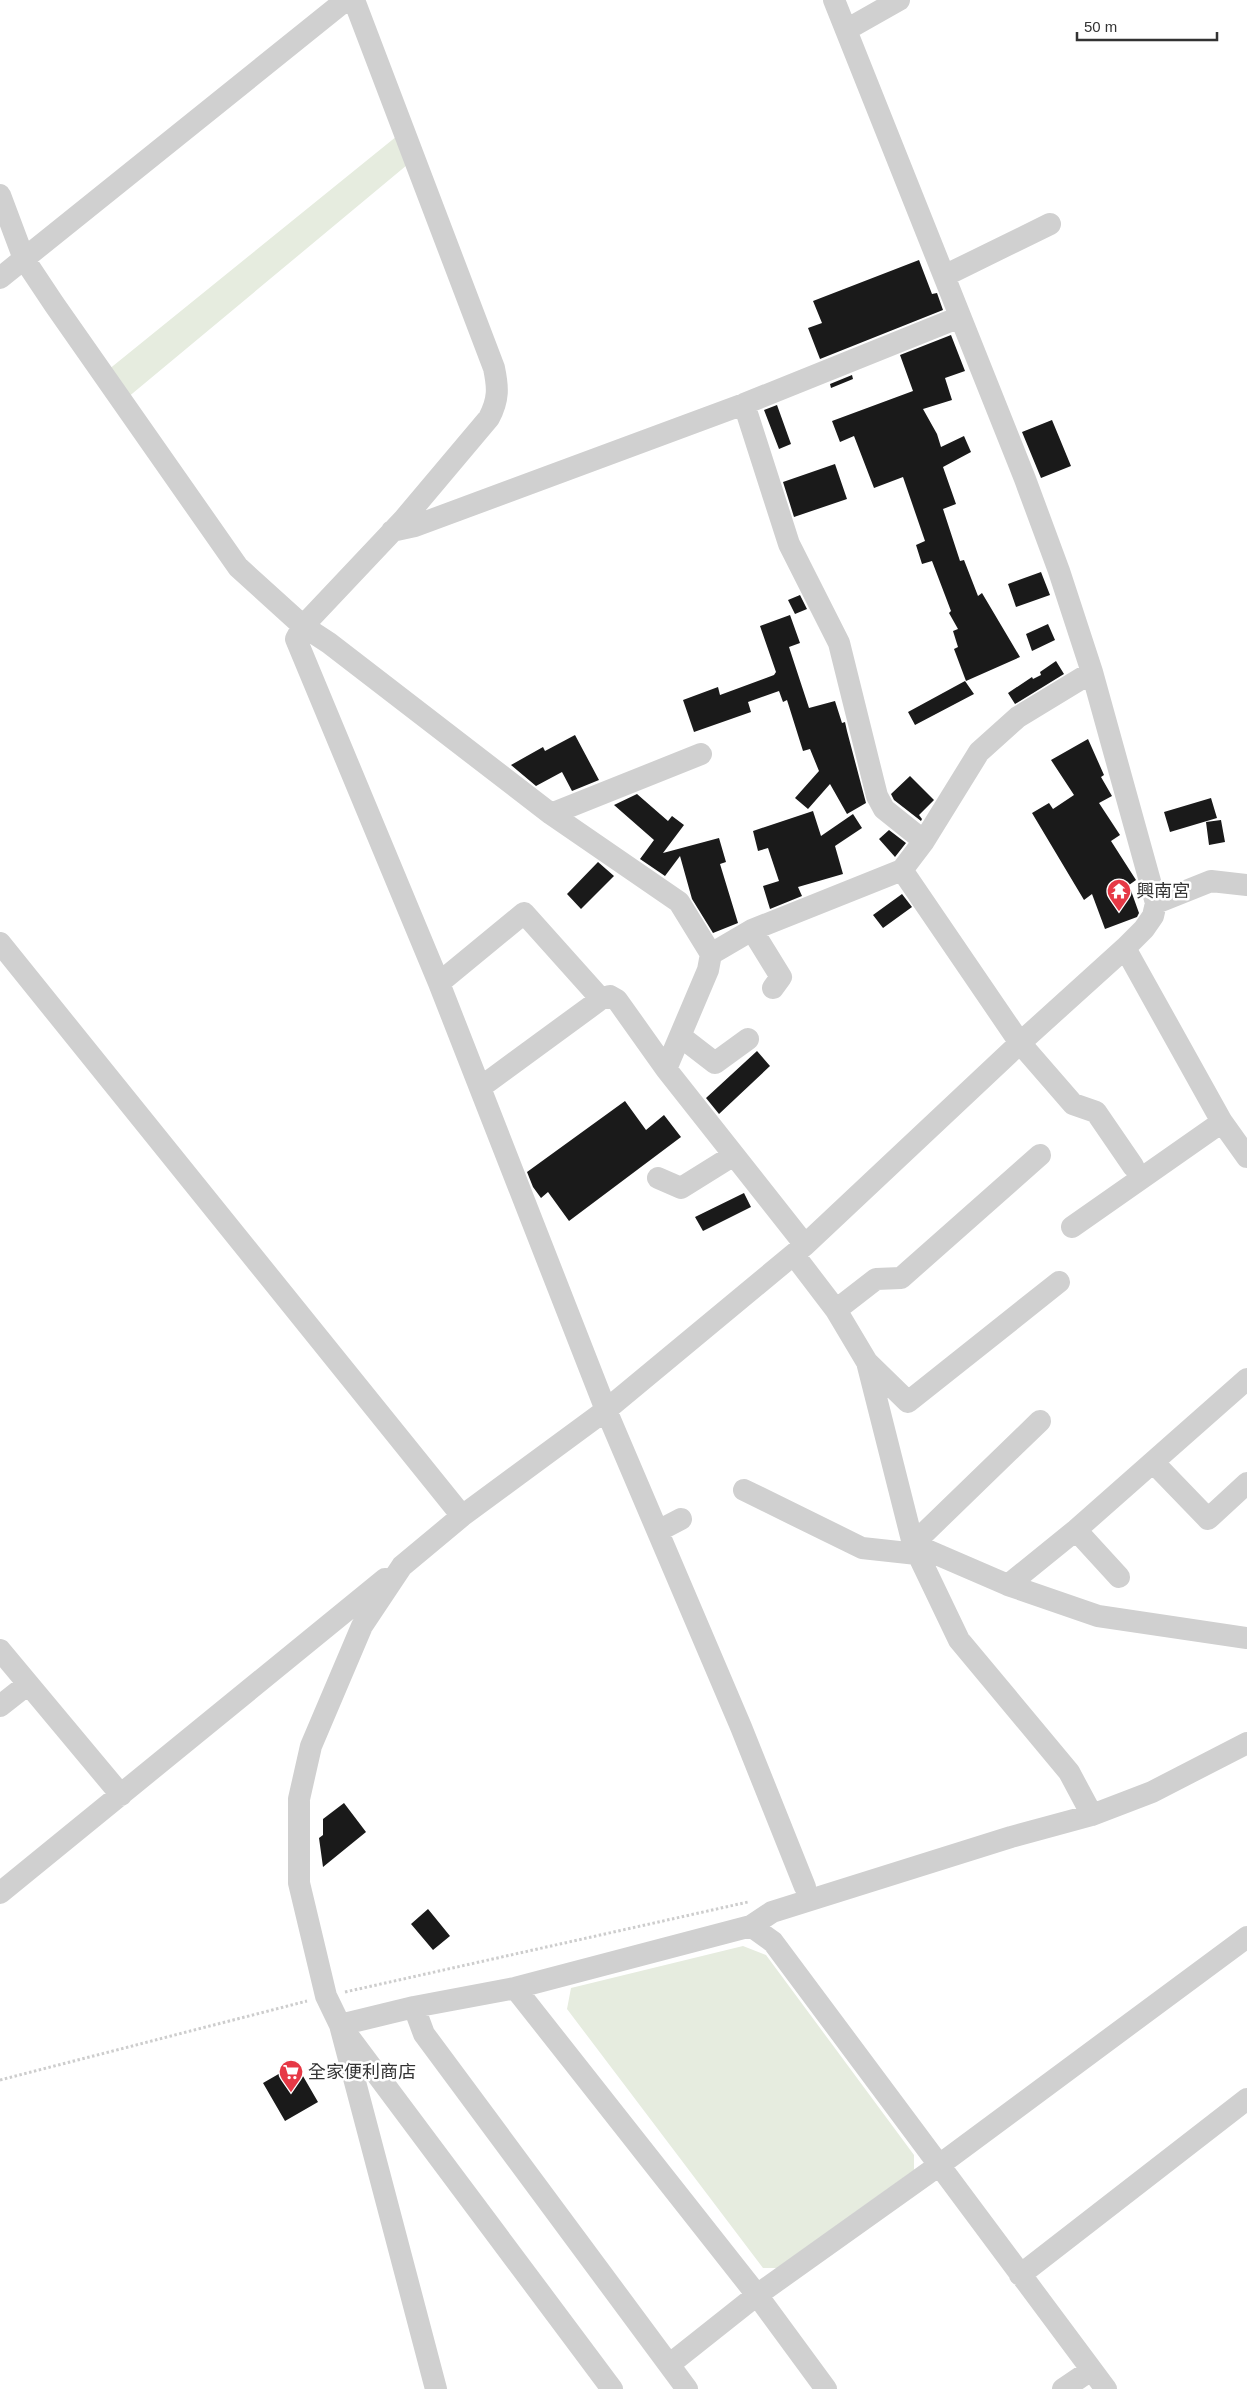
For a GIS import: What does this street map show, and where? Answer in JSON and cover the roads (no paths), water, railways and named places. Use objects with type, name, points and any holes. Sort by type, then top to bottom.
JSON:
[{"type":"street","points":[[0,278],[346,0]]},
{"type":"street","points":[[354,0],[490,358],[499,389],[496,404],[490,418],[392,531],[303,626],[296,639],[439,982],[606,1410],[741,1727],[805,1887]]},
{"type":"street","points":[[0,1893],[462,1516],[606,1410],[800,1250],[1020,1043],[1126,948],[1144,929],[1153,916],[1156,903],[1092,672],[1059,571],[1025,479],[834,0]]},
{"type":"street","points":[[846,30],[899,0]]},
{"type":"street","points":[[0,195],[24,259],[238,568],[303,626],[328,643],[551,814],[678,902],[711,954],[708,970],[666,1069]]},
{"type":"street","points":[[944,276],[1050,224]]},
{"type":"street","points":[[392,531],[415,526],[744,404],[960,317]]},
{"type":"street","points":[[744,404],[789,544],[839,643],[877,796],[884,809],[924,841]]},
{"type":"street","points":[[711,954],[752,930],[902,870],[924,841],[979,752],[1018,717],[1092,672]]},
{"type":"street","points":[[551,814],[701,754]]},
{"type":"street","points":[[902,870],[1020,1043],[1072,1104],[1096,1112],[1133,1166]]},
{"type":"street","points":[[1156,903],[1211,881],[1247,885]]},
{"type":"street","points":[[439,982],[524,913],[601,999]]},
{"type":"street","points":[[752,930],[781,977],[773,988]]},
{"type":"street","points":[[0,943],[462,1516]]},
{"type":"street","points":[[1126,948],[1222,1122],[1247,1157]]},
{"type":"street","points":[[481,1087],[601,999],[610,996],[616,1000],[666,1069],[734,1155],[800,1250],[867,1362],[908,1402],[1059,1282]]},
{"type":"street","points":[[680,1036],[715,1063],[748,1039]]},
{"type":"street","points":[[1072,1227],[1222,1122]]},
{"type":"street","points":[[658,1178],[681,1188],[734,1155]]},
{"type":"street","points":[[836,1310],[876,1279],[901,1278],[1040,1155]]},
{"type":"street","points":[[867,1362],[915,1549],[959,1640],[1069,1772],[1092,1815]]},
{"type":"street","points":[[1008,1585],[1076,1530],[1247,1379]]},
{"type":"street","points":[[915,1549],[1040,1421]]},
{"type":"street","points":[[1153,1462],[1208,1519],[1247,1483]]},
{"type":"street","points":[[744,1490],[862,1548],[915,1549],[1008,1585],[1098,1616],[1247,1638]]},
{"type":"street","points":[[658,1531],[680,1519]]},
{"type":"street","points":[[1076,1530],[1119,1577]]},
{"type":"street","points":[[402,1566],[362,1626],[312,1746],[299,1799],[299,1883],[326,1996],[340,2026],[436,2389]]},
{"type":"street","points":[[0,1650],[121,1795]]},
{"type":"street","points":[[0,1706],[28,1684]]},
{"type":"street","points":[[340,2026],[414,2007],[515,1988],[751,1926],[772,1912],[1011,1837],[1092,1815],[1152,1792],[1247,1743]]},
{"type":"street","points":[[751,1926],[772,1942],[1106,2389]]},
{"type":"street","points":[[670,2364],[757,2295],[938,2166],[1247,1937]]},
{"type":"street","points":[[515,1988],[757,2295],[826,2389]]},
{"type":"street","points":[[414,2007],[424,2034],[687,2389]]},
{"type":"street","points":[[340,2026],[612,2389]]},
{"type":"street","points":[[1020,2275],[1247,2099]]},
{"type":"street","points":[[1063,2389],[1091,2370]]},
{"type":"place","name":"興南宮","points":[[1119,912]]},
{"type":"place","name":"全家便利商店","points":[[291,2093]]}]
